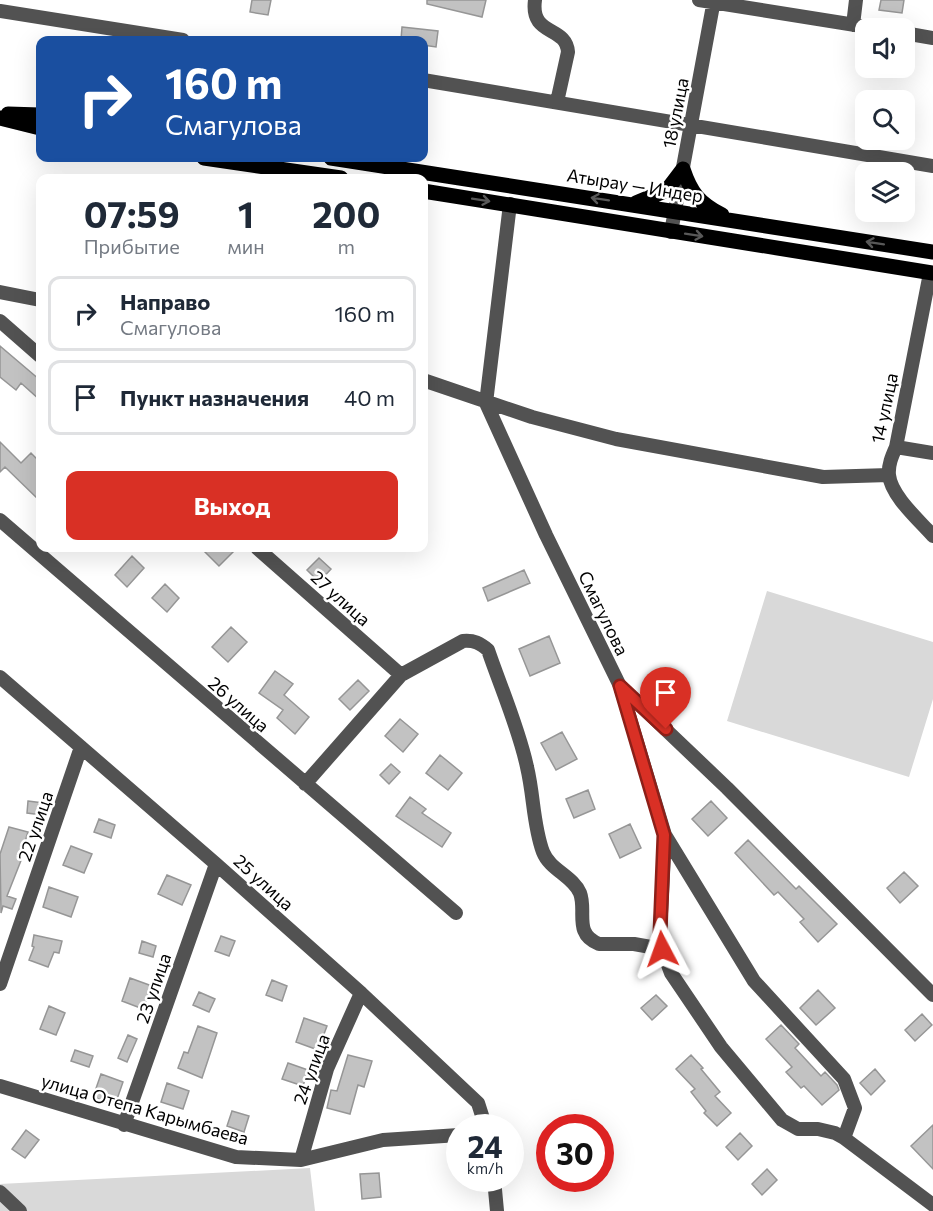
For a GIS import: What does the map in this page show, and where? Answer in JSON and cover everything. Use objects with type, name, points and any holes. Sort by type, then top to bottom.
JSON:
[{"type":"main road","points":[[0,113],[36,115]]},
{"type":"main road","points":[[0,118],[36,127]]},
{"type":"main road","points":[[231,162],[314,174]]},
{"type":"main road","name":"Атырау — Индер","points":[[357,162],[933,252]]},
{"type":"main road","points":[[633,204],[668,190],[683,169]]},
{"type":"main road","points":[[683,169],[689,188],[695,196],[714,211],[732,220]]},
{"type":"main road","points":[[428,192],[932,273]]},
{"type":"street","points":[[535,0],[534,10],[540,25],[565,39],[568,45],[557,102]]},
{"type":"street","points":[[699,0],[853,25],[856,0]]},
{"type":"street","name":"18 улица","points":[[671,232],[714,1]]},
{"type":"street","points":[[0,11],[158,36]]},
{"type":"street","points":[[915,35],[933,38]]},
{"type":"street","points":[[428,81],[933,166]]},
{"type":"street","points":[[486,403],[510,204]]},
{"type":"street","name":"14 улица","points":[[889,475],[890,461],[896,447],[932,273]]},
{"type":"street","points":[[1,291],[36,299]]},
{"type":"street","points":[[0,321],[36,352]]},
{"type":"street","points":[[428,382],[486,403],[616,439],[823,477],[889,475],[897,495],[933,537]]},
{"type":"street","name":"Смагулова","points":[[486,403],[546,535],[620,686],[727,788],[933,995]]},
{"type":"street","points":[[896,447],[933,453]]},
{"type":"street","name":"26 улица","points":[[0,520],[36,551]]},
{"type":"street","name":"26 улица","points":[[37,552],[456,914]]},
{"type":"street","name":"27 улица","points":[[262,552],[401,675]]},
{"type":"street","points":[[305,784],[401,675],[463,641],[472,640],[481,644],[488,650],[527,764],[534,797],[536,829],[544,855],[577,888],[581,899],[583,930],[599,944],[634,944],[662,949]]},
{"type":"street","name":"25 улица","points":[[0,677],[361,993],[478,1103],[482,1114]]},
{"type":"street","points":[[620,686],[664,835],[754,981],[844,1079],[855,1108],[844,1138]]},
{"type":"street","name":"22 улица","points":[[0,984],[81,747]]},
{"type":"street","points":[[664,835],[660,933],[662,949],[670,973],[721,1047],[782,1120],[798,1129],[818,1129],[844,1138],[933,1205]]},
{"type":"street","name":"23 улица","points":[[124,1125],[216,864]]},
{"type":"street","name":"24 улица","points":[[301,1160],[327,1069],[361,993]]},
{"type":"street","name":"улица Отепа Карымбаева","points":[[0,1086],[236,1157],[301,1160],[383,1140],[446,1136]]},
{"type":"street","points":[[0,1192],[20,1211]]},
{"type":"street","points":[[495,1192],[497,1211]]},
{"type":"shaded area","points":[[767,591],[933,642],[933,699],[909,777],[727,721]]},
{"type":"shaded area","points":[[310,1168],[315,1211],[0,1211],[0,1184]]},
{"type":"building","points":[[252,0],[271,0],[268,15],[250,12]]},
{"type":"building","points":[[427,0],[486,0],[482,17],[427,4]]},
{"type":"building","points":[[881,0],[904,0],[902,13],[879,10]]},
{"type":"building","points":[[402,27],[438,31],[436,47],[428,46],[428,36],[401,36]]},
{"type":"building","points":[[0,346],[36,377],[36,396],[21,383],[16,390],[0,377]]},
{"type":"building","points":[[0,442],[21,463],[31,453],[36,458],[36,497],[5,467],[0,472]]},
{"type":"building","points":[[205,552],[233,552],[219,566]]},
{"type":"building","points":[[132,556],[144,568],[127,587],[115,575]]},
{"type":"building","points":[[319,558],[331,569],[319,582],[307,570]]},
{"type":"building","points":[[524,570],[530,583],[488,601],[483,588]]},
{"type":"building","points":[[165,584],[179,598],[167,612],[152,598]]},
{"type":"building","points":[[231,627],[247,642],[228,662],[212,647]]},
{"type":"building","points":[[549,636],[560,663],[530,676],[519,649]]},
{"type":"building","points":[[275,671],[293,684],[284,695],[309,717],[295,734],[277,718],[283,710],[259,693]]},
{"type":"building","points":[[358,680],[369,691],[350,710],[339,699]]},
{"type":"building","points":[[400,719],[418,734],[403,752],[385,736]]},
{"type":"building","points":[[562,732],[577,759],[556,770],[541,743]]},
{"type":"building","points":[[440,755],[462,773],[448,790],[426,773]]},
{"type":"building","points":[[391,764],[400,772],[389,784],[380,775]]},
{"type":"building","points":[[588,790],[595,809],[574,818],[566,799]]},
{"type":"building","points":[[410,797],[426,809],[422,813],[451,833],[442,847],[396,816]]},
{"type":"building","points":[[28,801],[43,803],[42,815],[27,813]]},
{"type":"building","points":[[711,801],[727,818],[708,836],[692,819]]},
{"type":"building","points":[[99,819],[115,825],[111,838],[94,832]]},
{"type":"building","points":[[630,824],[641,848],[620,858],[609,834]]},
{"type":"building","points":[[9,827],[28,832],[20,858],[22,858],[7,896],[16,899],[12,909],[3,906],[1,913],[0,854]]},
{"type":"building","points":[[748,840],[796,889],[799,886],[837,924],[818,942],[800,922],[804,919],[778,892],[774,895],[735,853]]},
{"type":"building","points":[[71,846],[92,854],[84,873],[63,865]]},
{"type":"building","points":[[904,872],[918,886],[900,903],[887,888]]},
{"type":"building","points":[[167,875],[191,885],[182,905],[158,894]]},
{"type":"building","points":[[49,887],[78,897],[71,917],[43,907]]},
{"type":"building","points":[[34,935],[62,941],[59,953],[54,952],[48,967],[29,960],[34,947],[32,946]]},
{"type":"building","points":[[221,936],[235,941],[229,956],[215,951]]},
{"type":"building","points":[[142,941],[156,946],[153,957],[139,953]]},
{"type":"building","points":[[130,978],[152,986],[143,1009],[122,1001]]},
{"type":"building","points":[[272,980],[287,986],[282,1001],[266,995]]},
{"type":"building","points":[[818,990],[835,1008],[816,1025],[800,1008]]},
{"type":"building","points":[[199,992],[215,999],[209,1012],[193,1005]]},
{"type":"building","points":[[656,995],[667,1006],[652,1020],[641,1008]]},
{"type":"building","points":[[49,1006],[65,1013],[56,1035],[40,1029]]},
{"type":"building","points":[[922,1014],[932,1025],[915,1041],[905,1030]]},
{"type":"building","points":[[304,1018],[327,1026],[318,1050],[296,1042]]},
{"type":"building","points":[[781,1025],[799,1044],[795,1048],[821,1076],[825,1072],[837,1085],[839,1090],[822,1105],[804,1086],[801,1088],[786,1072],[792,1067],[766,1039]]},
{"type":"building","points":[[198,1026],[217,1033],[202,1078],[178,1068],[184,1052],[188,1053]]},
{"type":"building","points":[[128,1035],[137,1039],[127,1062],[118,1058]]},
{"type":"building","points":[[75,1050],[93,1056],[89,1067],[71,1061]]},
{"type":"building","points":[[348,1055],[372,1061],[364,1087],[358,1085],[350,1114],[327,1108],[331,1090],[337,1091]]},
{"type":"building","points":[[691,1055],[720,1092],[715,1096],[731,1113],[717,1126],[704,1113],[706,1111],[691,1092],[695,1089],[676,1069]]},
{"type":"building","points":[[288,1063],[308,1070],[303,1086],[282,1079]]},
{"type":"building","points":[[875,1069],[885,1081],[871,1095],[860,1083]]},
{"type":"building","points":[[101,1074],[123,1082],[115,1105],[93,1097]]},
{"type":"building","points":[[167,1083],[189,1091],[183,1109],[161,1102]]},
{"type":"building","points":[[232,1111],[249,1116],[244,1132],[227,1126]]},
{"type":"building","points":[[933,1125],[933,1169],[911,1146]]},
{"type":"building","points":[[26,1130],[39,1140],[25,1158],[12,1149]]},
{"type":"building","points":[[740,1133],[752,1146],[738,1160],[726,1147]]},
{"type":"building","points":[[767,1169],[777,1180],[762,1195],[752,1184]]},
{"type":"building","points":[[379,1173],[381,1197],[362,1199],[360,1174]]},
{"type":"route","points":[[662,949],[660,933],[664,835],[620,686],[666,729]]}]
